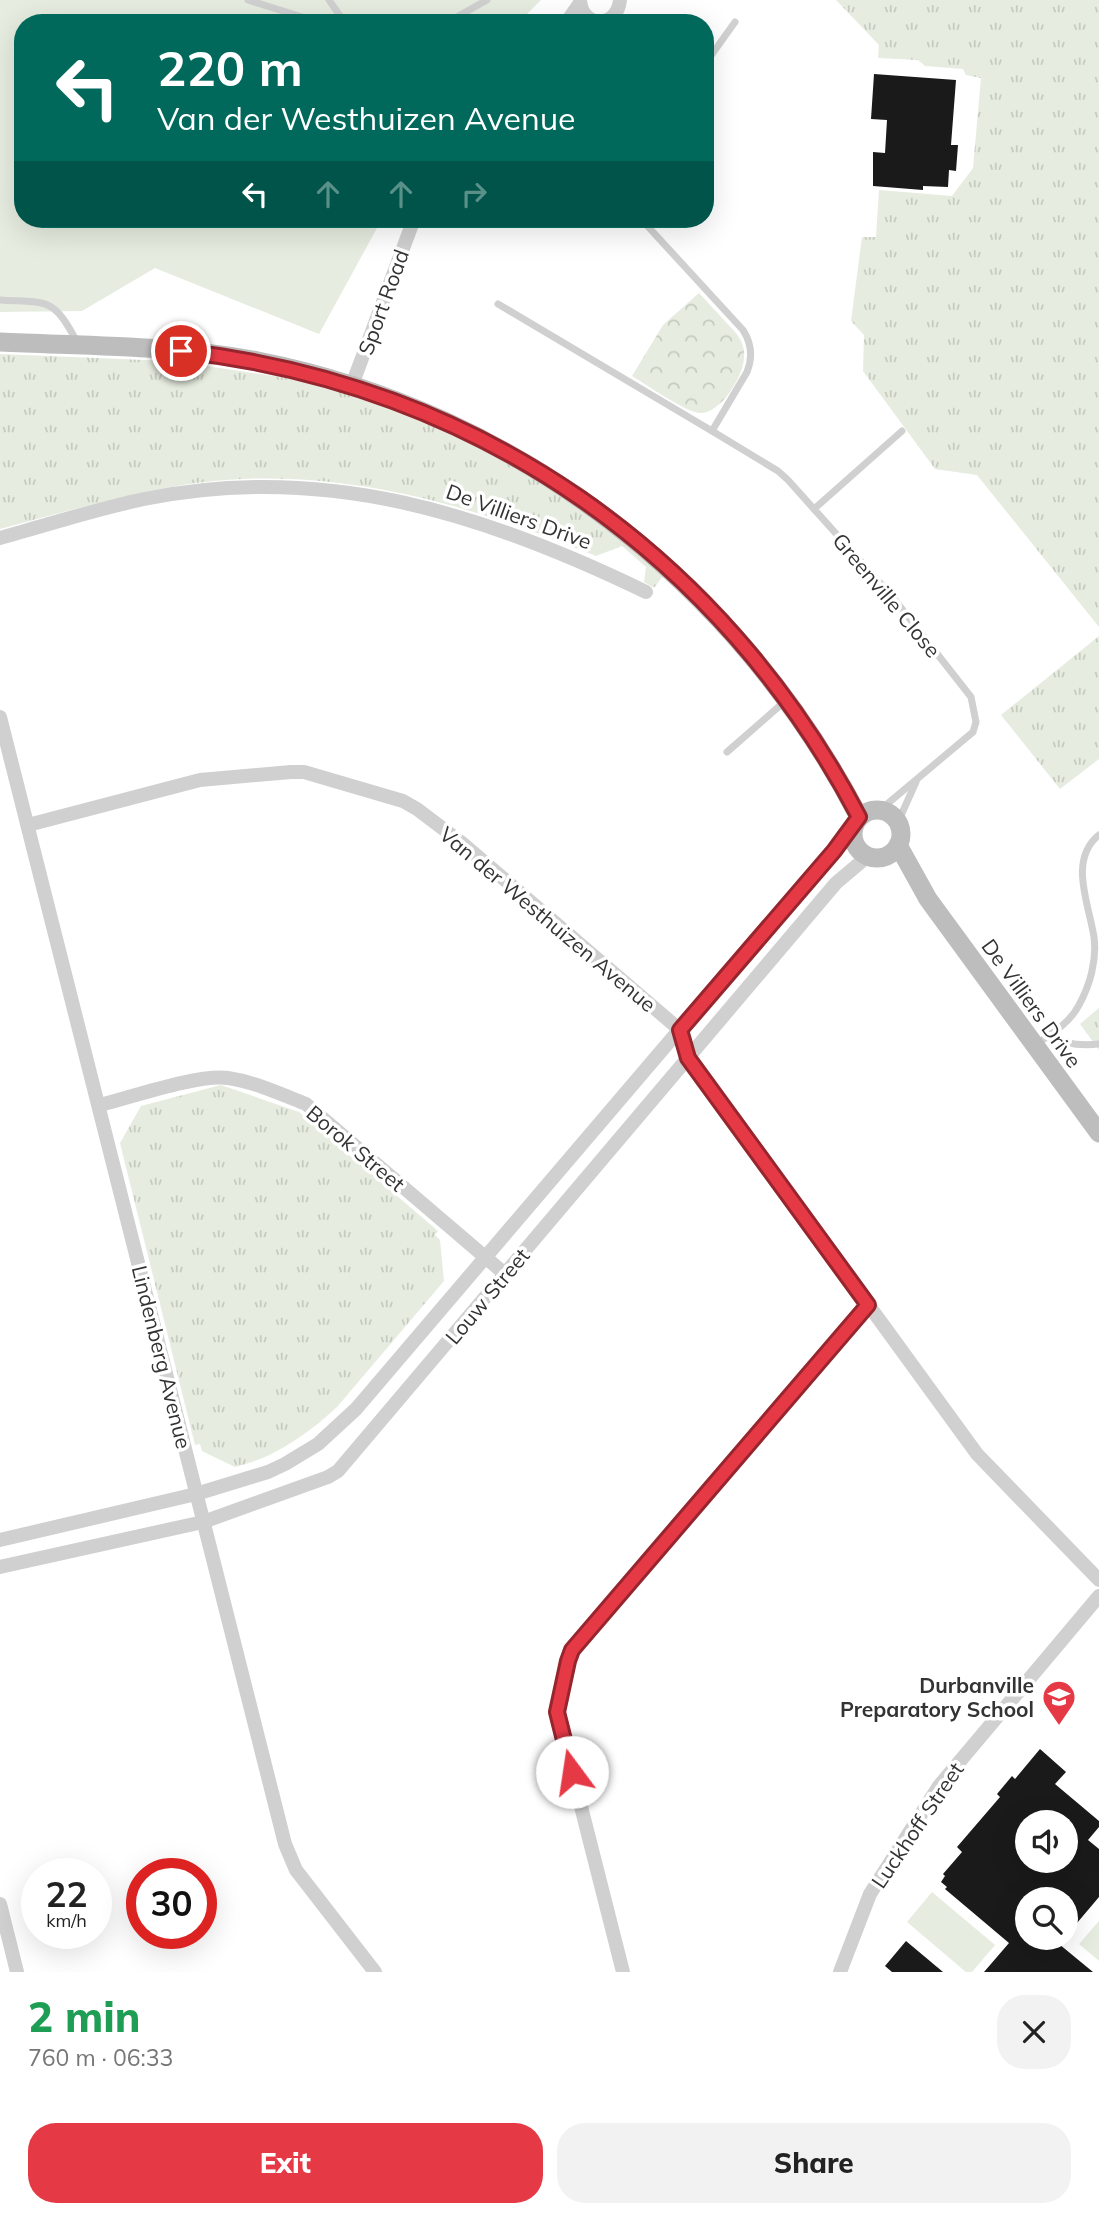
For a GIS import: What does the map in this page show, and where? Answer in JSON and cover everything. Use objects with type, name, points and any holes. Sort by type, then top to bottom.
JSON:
[{"type":"street","name":"Sport Road","points":[[352,385],[411,228]]},
{"type":"street","name":"De Villiers Drive","points":[[0,342],[219,355],[293,369],[352,385],[438,418],[530,465],[594,507],[643,546],[691,590],[754,659],[866,815]]},
{"type":"street","name":"De Villiers Drive","points":[[0,538],[144,499],[231,487],[320,489],[417,505],[483,523],[559,552],[646,592]]},
{"type":"street","name":"Lindenberg Avenue","points":[[0,717],[285,1844],[296,1870],[374,1972]]},
{"type":"street","name":"Van der Westhuizen Avenue","points":[[28,825],[200,780],[291,772],[303,772],[403,802],[417,809],[462,843],[680,1030]]},
{"type":"street","points":[[887,812],[898,822],[901,830],[898,845],[888,855],[875,857],[855,844],[866,815],[887,812]]},
{"type":"street","name":"Louw Street","points":[[0,1540],[196,1494],[249,1478],[285,1465],[332,1434],[866,815]]},
{"type":"street","name":"De Villiers Drive","points":[[898,845],[928,899],[1041,1041],[1099,1133]]},
{"type":"street","name":"De Villiers Drive","points":[[875,857],[928,899]]},
{"type":"street","name":"Louw Street","points":[[0,1567],[203,1522],[338,1471],[836,883],[875,857]]},
{"type":"street","points":[[680,1030],[688,1058],[977,1454],[1099,1580]]},
{"type":"street","name":"Borok Street","points":[[100,1105],[206,1077],[228,1078],[265,1088],[306,1104],[505,1274]]},
{"type":"street","points":[[623,1972],[557,1712],[568,1661],[579,1642],[868,1305]]},
{"type":"street","name":"Luckhoff Street","points":[[840,1972],[870,1894],[939,1786],[1099,1596]]},
{"type":"street","points":[[0,1903],[17,1972]]},
{"type":"lane","points":[[248,0],[292,14]]},
{"type":"lane","points":[[462,14],[487,0]]},
{"type":"lane","points":[[714,52],[736,22]]},
{"type":"lane","points":[[649,228],[743,330],[750,342],[751,362],[747,372],[712,431]]},
{"type":"lane","points":[[0,300],[52,306],[63,315],[79,346]]},
{"type":"lane","name":"Greenville Close","points":[[498,304],[778,471],[891,596],[971,697],[976,722],[973,732],[916,781],[866,815]]},
{"type":"lane","points":[[814,509],[902,431]]},
{"type":"lane","points":[[727,752],[785,701]]},
{"type":"lane","name":"Greenville Close","points":[[898,822],[916,781]]},
{"type":"lane","points":[[1041,1041],[1073,1014],[1092,972],[1094,938],[1085,899],[1082,866],[1087,847],[1099,835]]},
{"type":"lane","points":[[1041,1041],[1084,1046],[1099,1044]]},
{"type":"green space","points":[[0,0],[541,0],[527,14],[14,14],[14,228],[377,228],[319,334],[155,268],[82,311],[0,312]]},
{"type":"green space","points":[[836,0],[1099,0],[1099,627],[977,475],[935,469],[863,371],[864,335],[851,321],[862,237],[876,237],[879,190],[952,196],[973,168],[981,78],[966,75],[963,69],[925,66],[918,60],[878,58],[879,45]]},
{"type":"green space","points":[[699,293],[736,333],[743,345],[744,354],[740,375],[729,393],[715,408],[699,413],[675,403],[632,376],[663,325]]},
{"type":"green space","points":[[0,354],[169,361],[220,368],[323,386],[409,414],[489,452],[584,510],[663,576],[654,588],[644,582],[646,567],[622,546],[596,556],[495,518],[443,503],[338,483],[284,479],[230,480],[176,486],[0,529]]},
{"type":"green space","points":[[1099,636],[1099,759],[1060,789],[1001,715]]},
{"type":"green space","points":[[1099,1008],[1099,1050],[1080,1024]]},
{"type":"green space","points":[[221,1085],[299,1112],[438,1231],[435,1235],[440,1240],[444,1281],[326,1417],[277,1451],[235,1467],[202,1451],[200,1444],[195,1445],[120,1143],[141,1106]]},
{"type":"green space","points":[[932,1892],[995,1945],[972,1972],[966,1972],[907,1922]]},
{"type":"green space","points":[[1099,1921],[1099,1961],[1079,1944]]},
{"type":"building","points":[[874,74],[956,80],[951,145],[958,145],[956,171],[949,170],[948,187],[923,186],[923,190],[873,186],[873,152],[885,153],[887,120],[871,119]]},
{"type":"building","points":[[1040,1749],[1066,1772],[1055,1784],[1099,1821],[1099,1827],[1088,1840],[1099,1849],[1099,1897],[1078,1922],[1078,1887],[1015,1887],[1015,1950],[1066,1950],[1093,1972],[984,1972],[1009,1943],[945,1889],[947,1887],[941,1882],[945,1876],[943,1874],[962,1852],[957,1847],[1000,1797],[997,1794],[1012,1776],[1015,1779]]},
{"type":"building","points":[[906,1941],[943,1972],[892,1972],[885,1966]]},
{"type":"place","name":"Durbanville Preparatory School","points":[[1059,1727]]},
{"type":"route","points":[[181,351],[257,361],[352,385],[469,432],[530,465],[594,507],[660,560],[724,623],[770,680],[833,768],[859,817],[834,851],[680,1030],[688,1058],[868,1305],[572,1650],[557,1712],[572,1772]]}]
